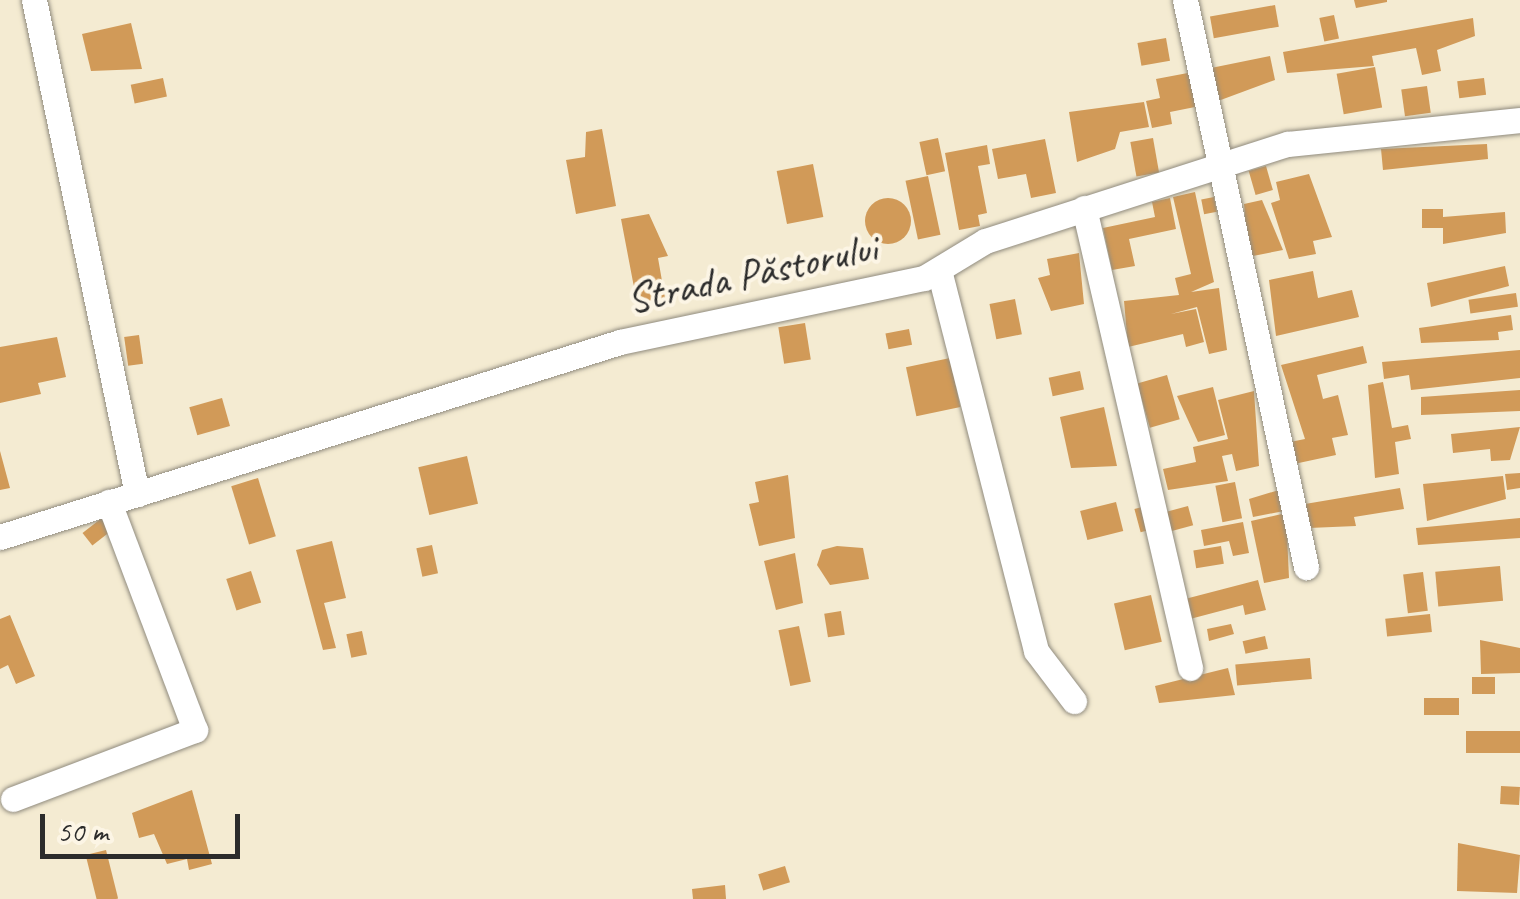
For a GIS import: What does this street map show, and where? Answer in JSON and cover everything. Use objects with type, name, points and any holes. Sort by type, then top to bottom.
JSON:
[{"type":"street","points":[[34,0],[137,494]]},
{"type":"street","points":[[1185,0],[1306,567]]},
{"type":"street","name":"Strada Păstorului","points":[[0,536],[620,342],[853,300],[939,270],[965,249],[1220,164],[1359,131],[1520,120]]},
{"type":"street","points":[[1084,208],[1190,668]]},
{"type":"street","points":[[939,270],[1036,652],[1074,701]]},
{"type":"street","points":[[13,799],[195,730],[110,502]]},
{"type":"building","points":[[1354,0],[1387,0],[1387,2],[1356,8]]},
{"type":"building","points":[[1275,5],[1279,27],[1214,38],[1210,16]]},
{"type":"building","points":[[1334,15],[1339,38],[1324,42],[1319,18]]},
{"type":"building","points":[[1473,18],[1475,36],[1437,50],[1441,71],[1422,75],[1416,48],[1372,56],[1374,66],[1287,73],[1283,52]]},
{"type":"building","points":[[131,23],[142,69],[91,71],[82,34]]},
{"type":"building","points":[[1166,38],[1170,61],[1141,66],[1137,43]]},
{"type":"building","points":[[1270,56],[1275,80],[1218,101],[1211,68]]},
{"type":"building","points":[[1375,67],[1382,107],[1344,114],[1337,74]]},
{"type":"building","points":[[1193,72],[1200,106],[1170,112],[1172,124],[1152,128],[1146,101],[1160,98],[1156,79]]},
{"type":"building","points":[[163,78],[167,97],[135,103],[131,85]]},
{"type":"building","points":[[1484,78],[1486,95],[1459,98],[1457,81]]},
{"type":"building","points":[[1427,86],[1431,113],[1405,116],[1401,90]]},
{"type":"building","points":[[1144,102],[1149,127],[1120,132],[1115,149],[1077,162],[1069,112]]},
{"type":"building","points":[[602,129],[616,206],[576,214],[566,160],[585,157],[586,132]]},
{"type":"building","points":[[938,138],[945,171],[926,175],[919,142]]},
{"type":"building","points":[[1153,138],[1159,172],[1136,176],[1130,142]]},
{"type":"building","points":[[1045,139],[1056,193],[1031,198],[1026,174],[998,179],[992,149]]},
{"type":"building","points":[[1487,144],[1488,159],[1383,170],[1381,149]]},
{"type":"building","points":[[987,145],[990,164],[978,166],[987,213],[978,215],[980,226],[959,230],[945,153]]},
{"type":"building","points":[[813,164],[823,217],[787,224],[777,171]]},
{"type":"building","points":[[1266,166],[1273,190],[1256,195],[1249,171]]},
{"type":"building","points":[[1309,174],[1332,237],[1313,241],[1316,254],[1289,259],[1271,203],[1280,200],[1276,182]]},
{"type":"building","points":[[928,176],[940,235],[918,239],[906,181]]},
{"type":"building","points":[[1195,192],[1214,282],[1191,292],[1219,288],[1227,350],[1209,354],[1197,307],[1171,314],[1196,309],[1204,342],[1186,347],[1183,334],[1128,347],[1124,301],[1179,295],[1175,278],[1191,274],[1173,197]]},
{"type":"building","points":[[1214,197],[1217,212],[1204,214],[1201,199]]},
{"type":"building","points":[[888,198],[904,205],[911,221],[904,237],[888,244],[872,237],[865,221],[872,205]]},
{"type":"building","points":[[1170,198],[1176,229],[1129,239],[1135,266],[1112,270],[1103,228],[1155,217],[1152,202]]},
{"type":"building","points":[[1262,200],[1283,250],[1248,257],[1244,204]]},
{"type":"building","points":[[1422,209],[1443,209],[1443,217],[1505,212],[1506,233],[1443,244],[1443,228],[1422,228]]},
{"type":"building","points":[[649,214],[668,256],[658,258],[665,298],[637,303],[621,219]]},
{"type":"building","points":[[1079,253],[1084,304],[1051,311],[1038,278],[1050,275],[1047,259]]},
{"type":"building","points":[[1505,266],[1509,286],[1431,307],[1427,283]]},
{"type":"building","points":[[1313,271],[1318,298],[1352,290],[1359,317],[1276,336],[1269,280]]},
{"type":"building","points":[[1516,293],[1518,307],[1470,314],[1468,300]]},
{"type":"building","points":[[1015,299],[1022,334],[996,339],[989,304]]},
{"type":"building","points":[[1511,315],[1513,330],[1498,332],[1499,340],[1421,343],[1419,328]]},
{"type":"building","points":[[805,323],[811,360],[784,364],[778,327]]},
{"type":"building","points":[[909,329],[912,345],[888,349],[885,334]]},
{"type":"building","points":[[139,335],[143,364],[128,366],[124,337]]},
{"type":"building","points":[[57,337],[66,377],[38,383],[41,394],[0,403],[0,347]]},
{"type":"building","points":[[1363,346],[1367,363],[1317,375],[1323,399],[1338,395],[1348,435],[1332,438],[1336,455],[1294,464],[1290,442],[1305,439],[1281,365]]},
{"type":"building","points":[[1520,350],[1520,378],[1411,390],[1409,375],[1384,379],[1382,362]]},
{"type":"building","points":[[950,358],[960,407],[916,416],[906,367]]},
{"type":"building","points":[[1080,371],[1084,390],[1053,396],[1049,378]]},
{"type":"building","points":[[1167,375],[1180,419],[1150,428],[1137,384]]},
{"type":"building","points":[[1383,382],[1392,428],[1408,425],[1411,439],[1395,442],[1399,474],[1375,478],[1368,385]]},
{"type":"building","points":[[1213,387],[1225,435],[1198,442],[1177,396]]},
{"type":"building","points":[[1520,390],[1520,411],[1421,415],[1421,397]]},
{"type":"building","points":[[1254,391],[1259,466],[1236,471],[1232,454],[1222,456],[1228,481],[1168,490],[1163,469],[1196,462],[1193,447],[1228,439],[1218,400]]},
{"type":"building","points":[[222,398],[230,426],[197,435],[189,407]]},
{"type":"building","points":[[1104,407],[1117,466],[1071,468],[1060,417]]},
{"type":"building","points":[[1520,427],[1510,460],[1491,461],[1490,449],[1453,453],[1451,434]]},
{"type":"building","points":[[0,451],[10,488],[0,490]]},
{"type":"building","points":[[467,456],[478,504],[429,515],[418,467]]},
{"type":"building","points":[[1520,473],[1520,488],[1507,490],[1505,474]]},
{"type":"building","points":[[788,475],[795,538],[759,546],[749,504],[759,502],[755,482]]},
{"type":"building","points":[[1503,476],[1506,499],[1427,521],[1423,484]]},
{"type":"building","points":[[258,478],[276,536],[249,545],[231,486]]},
{"type":"building","points":[[1235,482],[1242,518],[1222,522],[1215,486]]},
{"type":"building","points":[[1400,488],[1404,509],[1354,517],[1356,526],[1309,528],[1305,504]]},
{"type":"building","points":[[1279,490],[1284,511],[1253,517],[1249,499]]},
{"type":"building","points":[[1116,502],[1123,531],[1087,540],[1080,511]]},
{"type":"building","points":[[1146,506],[1152,529],[1141,532],[1134,509]]},
{"type":"building","points":[[1188,506],[1193,525],[1170,532],[1165,512]]},
{"type":"building","points":[[1286,513],[1289,578],[1264,583],[1251,521]]},
{"type":"building","points":[[103,517],[113,530],[92,546],[83,533]]},
{"type":"building","points":[[1520,518],[1520,538],[1418,545],[1416,528]]},
{"type":"building","points":[[1243,522],[1249,553],[1233,556],[1229,541],[1204,546],[1201,530]]},
{"type":"building","points":[[332,541],[346,598],[324,603],[336,648],[323,650],[296,550]]},
{"type":"building","points":[[432,545],[438,573],[422,577],[416,548]]},
{"type":"building","points":[[837,546],[863,548],[869,579],[830,585],[817,565],[822,550]]},
{"type":"building","points":[[1221,546],[1224,564],[1196,568],[1193,550]]},
{"type":"building","points":[[795,553],[803,603],[776,610],[764,561]]},
{"type":"building","points":[[1500,566],[1503,601],[1438,607],[1435,572]]},
{"type":"building","points":[[251,571],[261,602],[236,610],[226,579]]},
{"type":"building","points":[[1423,572],[1428,611],[1408,613],[1403,574]]},
{"type":"building","points":[[1258,580],[1266,610],[1245,615],[1243,605],[1190,619],[1185,599]]},
{"type":"building","points":[[1151,595],[1162,642],[1125,650],[1114,604]]},
{"type":"building","points":[[841,611],[845,635],[828,637],[824,614]]},
{"type":"building","points":[[1430,614],[1432,632],[1387,637],[1385,619]]},
{"type":"building","points":[[10,615],[35,676],[16,684],[8,665],[0,669],[0,619]]},
{"type":"building","points":[[1231,624],[1234,634],[1209,641],[1207,629]]},
{"type":"building","points":[[799,626],[811,682],[790,686],[778,630]]},
{"type":"building","points":[[362,631],[367,654],[351,658],[346,634]]},
{"type":"building","points":[[1265,636],[1268,649],[1246,654],[1243,641]]},
{"type":"building","points":[[1480,640],[1520,648],[1520,673],[1481,674]]},
{"type":"building","points":[[1310,658],[1312,679],[1237,685],[1235,665]]},
{"type":"building","points":[[1228,668],[1235,695],[1159,703],[1155,686]]},
{"type":"building","points":[[1472,677],[1495,677],[1495,694],[1472,694]]},
{"type":"building","points":[[1424,698],[1459,698],[1459,715],[1424,715]]},
{"type":"building","points":[[1466,731],[1520,731],[1520,753],[1466,753]]},
{"type":"building","points":[[1501,786],[1520,787],[1519,805],[1500,804]]},
{"type":"building","points":[[192,790],[212,864],[189,870],[187,859],[167,864],[154,834],[139,838],[132,813]]},
{"type":"building","points":[[1458,843],[1520,855],[1517,893],[1457,891]]},
{"type":"building","points":[[106,850],[118,899],[97,899],[86,855]]},
{"type":"building","points":[[785,866],[790,882],[763,890],[758,874]]},
{"type":"building","points":[[725,885],[726,899],[693,899],[692,889]]}]
